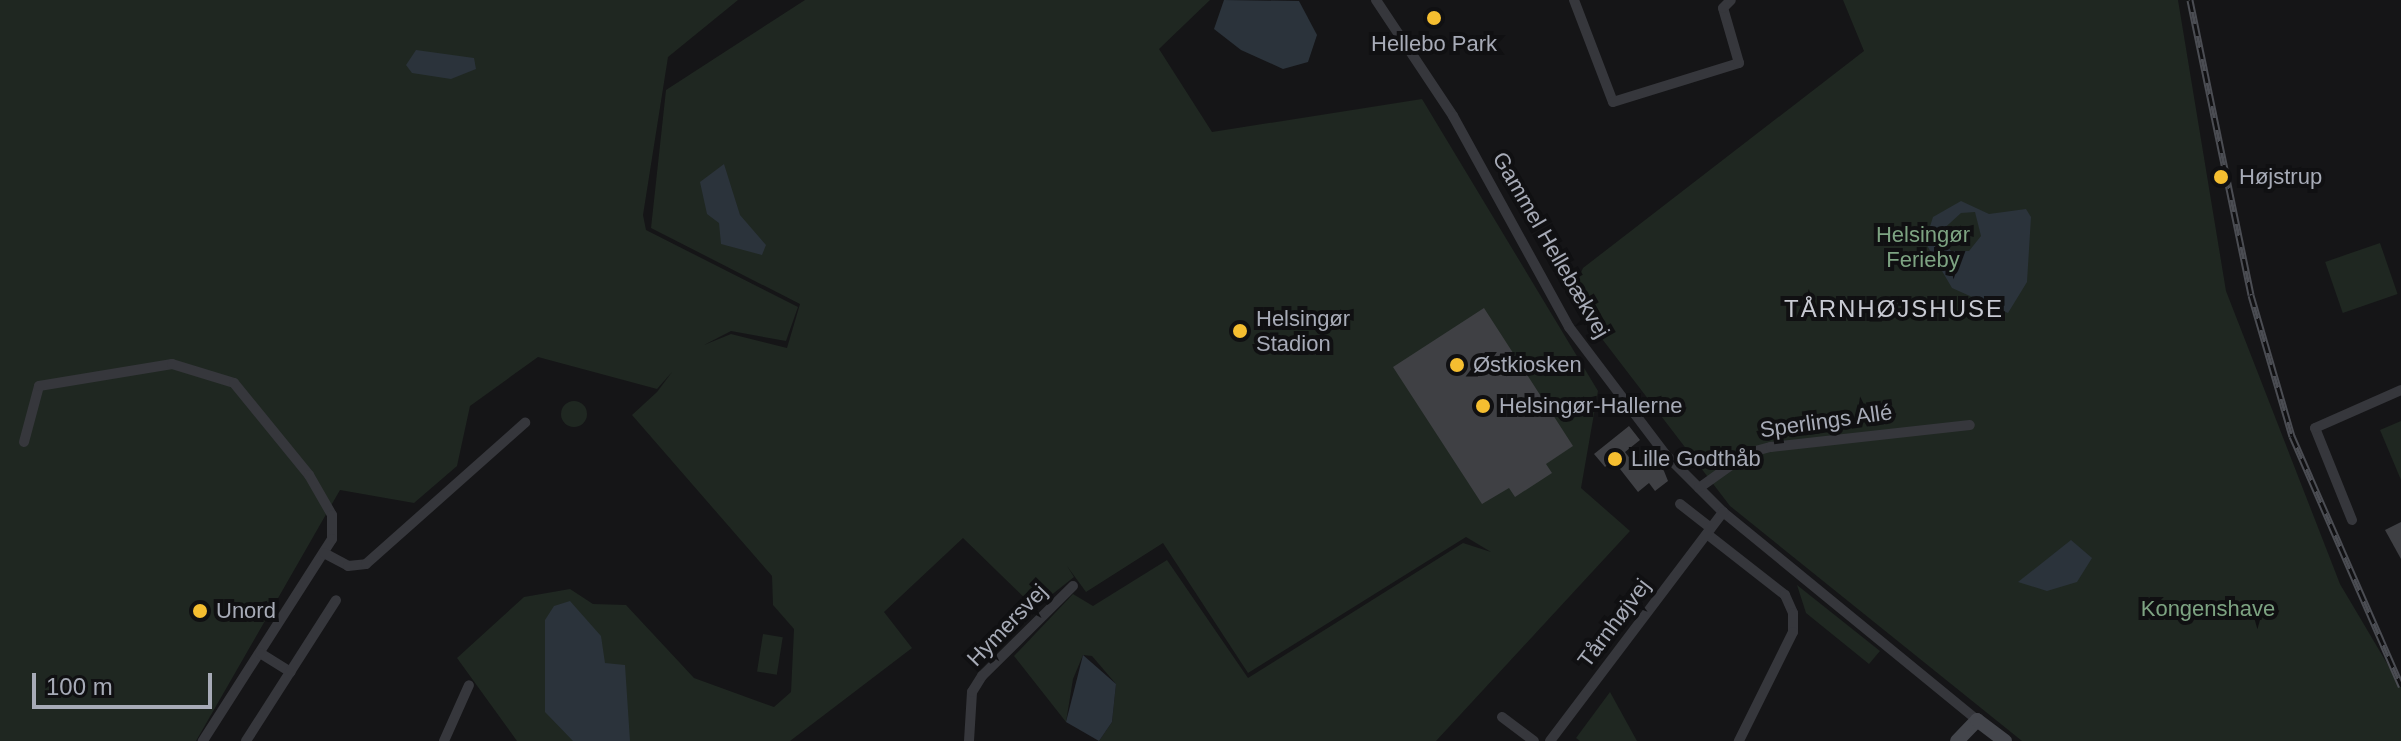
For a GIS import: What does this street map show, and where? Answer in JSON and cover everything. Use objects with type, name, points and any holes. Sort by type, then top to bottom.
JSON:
[{"type":"main road","points":[[1957,741],[1977,720]]},
{"type":"main road","name":"Gammel Hellebækvej","points":[[1977,720],[2005,741]]},
{"type":"street","name":"Gammel Hellebækvej","points":[[1376,0],[1453,116],[1569,327],[1699,488],[1723,512],[1977,720]]},
{"type":"street","points":[[1574,0],[1613,102],[1739,63],[1723,8],[1731,0]]},
{"type":"street","points":[[24,442],[39,386],[142,364],[223,375],[309,475],[332,515],[324,553],[203,741]]},
{"type":"street","points":[[2352,520],[2315,428],[2401,390]]},
{"type":"street","points":[[324,553],[348,566],[366,564],[525,423]]},
{"type":"street","name":"Sperlings Allé","points":[[1699,488],[1748,453],[1771,447],[1970,425]]},
{"type":"street","points":[[1680,504],[1785,595],[1793,613],[1793,632],[1739,741]]},
{"type":"street","name":"Tårnhøjvej","points":[[1550,741],[1723,512]]},
{"type":"street","name":"Hymersvej","points":[[969,741],[972,692],[982,676],[1073,586]]},
{"type":"street","points":[[246,741],[336,600]]},
{"type":"street","points":[[260,653],[290,672]]},
{"type":"street","points":[[444,741],[469,685]]},
{"type":"street","points":[[1502,717],[1534,741]]},
{"type":"green space","points":[[0,0],[738,0],[668,57],[643,215],[646,230],[798,307],[786,341],[731,331],[704,345],[731,334],[787,348],[800,304],[651,228],[666,90],[805,0],[1210,0],[1159,49],[1212,132],[1422,99],[1598,391],[1581,488],[1630,531],[1436,741],[1099,741],[1112,722],[1116,684],[1092,656],[1083,655],[1073,679],[1066,722],[1014,656],[1073,594],[1093,606],[1167,560],[1248,678],[1463,543],[1491,552],[1466,537],[1248,673],[1163,543],[1086,592],[1067,566],[1074,577],[1035,608],[963,538],[884,612],[912,648],[790,741],[517,741],[457,658],[524,597],[570,589],[593,604],[626,605],[694,678],[774,707],[791,692],[794,629],[773,605],[772,576],[632,415],[657,392],[672,372],[657,389],[538,357],[470,406],[457,466],[414,503],[340,490],[196,741],[0,741]]},
{"type":"green space","points":[[1843,0],[2178,0],[2226,291],[2340,584],[2401,687],[2401,741],[2022,741],[1730,506],[1570,297],[1583,268],[1864,51]]},
{"type":"green space","points":[[2380,243],[2398,294],[2343,313],[2325,262]]},
{"type":"green space","points":[[574,401],[584,404],[587,414],[584,424],[574,427],[564,424],[561,414],[564,404]]},
{"type":"green space","points":[[2401,421],[2401,480],[2380,430]]},
{"type":"green space","points":[[1797,585],[1880,651],[1869,664],[1806,613]]},
{"type":"green space","points":[[763,634],[783,637],[777,675],[757,672]]},
{"type":"green space","points":[[1610,692],[1637,741],[1580,741],[1576,738]]},
{"type":"shaded area","points":[[1224,0],[1299,1],[1317,35],[1308,62],[1283,69],[1241,50],[1214,29]]},
{"type":"shaded area","points":[[416,50],[474,58],[476,69],[451,79],[412,73],[406,65]]},
{"type":"shaded area","points":[[724,164],[740,215],[766,245],[762,255],[721,244],[719,223],[707,214],[700,182]]},
{"type":"shaded area","points":[[1961,201],[1989,214],[2026,209],[2031,217],[2027,282],[2008,313],[1952,288],[1925,242],[1933,217]],"holes":[[[1975,212],[1981,236],[1969,251],[1951,251],[1939,233],[1961,213]]]},
{"type":"shaded area","points":[[2071,540],[2092,558],[2077,582],[2047,591],[2018,582]]},
{"type":"shaded area","points":[[570,601],[601,636],[605,663],[625,665],[630,741],[573,741],[545,712],[545,620],[554,606]]},
{"type":"shaded area","points":[[1083,655],[1116,684],[1112,722],[1099,741],[1066,722]]},
{"type":"building","name":"Helsingør-Hallerne","points":[[1484,308],[1573,446],[1546,464],[1552,473],[1515,497],[1509,488],[1482,504],[1393,367]]},
{"type":"building","name":"Lille Godthåb","points":[[1629,426],[1640,440],[1625,452],[1639,470],[1654,458],[1668,481],[1655,491],[1649,483],[1638,492],[1613,460],[1605,467],[1594,454]]},
{"type":"building","points":[[2401,522],[2401,559],[2385,530]]},
{"type":"railway","points":[[2190,0],[2251,295],[2292,436],[2401,686]]},
{"type":"place","name":"Hellebo Park","points":[[1434,18]]},
{"type":"place","name":"Højstrup","points":[[2221,177]]},
{"type":"place","name":"Helsingør Stadion","points":[[1240,331]]},
{"type":"place","name":"Østkiosken","points":[[1457,365]]},
{"type":"place","name":"Helsingør-Hallerne","points":[[1483,406]]},
{"type":"place","name":"Lille Godthåb","points":[[1615,459]]},
{"type":"place","name":"Unord","points":[[200,611]]},
{"type":"district","name":"TÅRNHØJSHUSE","points":[[1894,309]]},
{"type":"park label","name":"Helsingør Ferieby","points":[[1923,246]]},
{"type":"park label","name":"Kongenshave","points":[[2208,609]]}]
